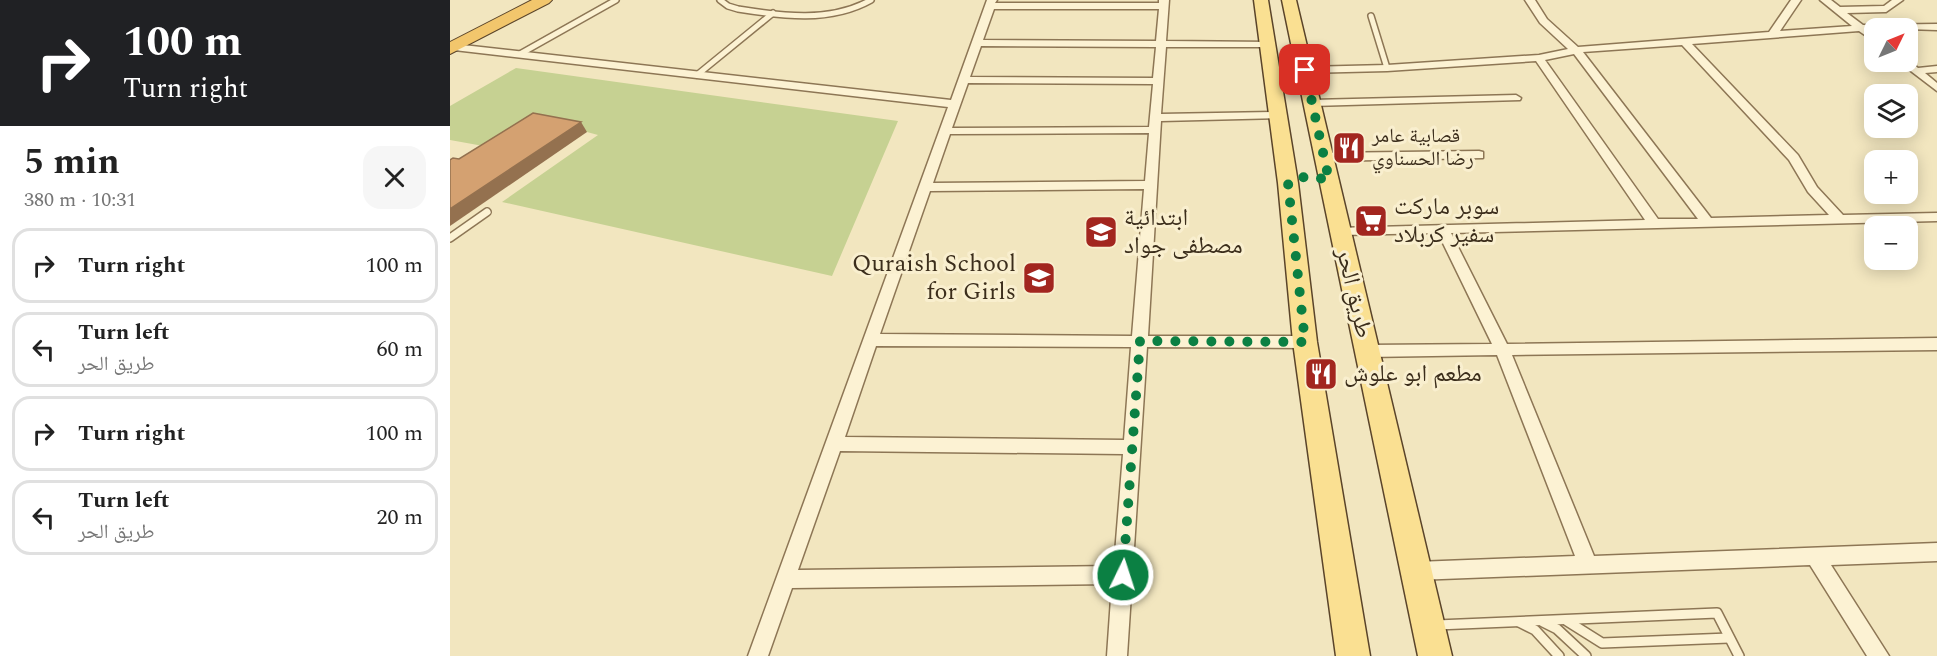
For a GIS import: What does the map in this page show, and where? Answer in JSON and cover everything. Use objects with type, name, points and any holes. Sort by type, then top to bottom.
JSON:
[{"type":"highway","points":[[451,44],[518,0]]},
{"type":"highway","points":[[451,44],[544,0]]},
{"type":"main road","name":"طريق الحر","points":[[1261,0],[1288,183],[1305,342],[1353,656]]},
{"type":"main road","name":"طريق الحر","points":[[1289,0],[1435,656]]},
{"type":"main road","points":[[1284,158],[1304,165],[1326,166]]},
{"type":"main road","points":[[1288,183],[1326,166]]},
{"type":"street","points":[[1530,0],[1543,21],[1576,50],[1707,222]]},
{"type":"street","points":[[1772,35],[1785,20],[1796,0]]},
{"type":"street","points":[[1825,0],[1864,30]]},
{"type":"street","points":[[1839,9],[1886,9],[1898,0]]},
{"type":"street","points":[[758,656],[991,3],[1164,3],[1117,656]]},
{"type":"street","points":[[1305,70],[1387,68],[1539,58],[1576,50],[1861,28],[1937,27]]},
{"type":"street","points":[[1684,41],[1794,158],[1812,189],[1839,219]]},
{"type":"street","points":[[976,43],[1267,44]]},
{"type":"street","points":[[451,44],[955,104]]},
{"type":"street","points":[[1539,58],[1654,223]]},
{"type":"street","points":[[1918,70],[1937,69]]},
{"type":"street","points":[[1917,72],[1937,88]]},
{"type":"street","points":[[963,80],[1159,81]]},
{"type":"street","points":[[1312,103],[1516,98]]},
{"type":"street","points":[[945,131],[1155,124],[1277,115]]},
{"type":"street","points":[[1326,166],[1479,155]]},
{"type":"street","points":[[925,187],[1151,185]]},
{"type":"street","points":[[1341,231],[1937,216]]},
{"type":"street","points":[[1442,228],[1502,349],[1588,564]]},
{"type":"street","points":[[870,340],[1305,342]]},
{"type":"street","points":[[1367,351],[1937,344]]},
{"type":"street","points":[[833,444],[1132,447]]},
{"type":"street","points":[[1416,571],[1937,552]]},
{"type":"street","points":[[1815,556],[1879,656]]},
{"type":"street","points":[[785,579],[1123,575]]},
{"type":"lane","points":[[520,54],[616,0]]},
{"type":"lane","points":[[720,0],[731,8],[806,18],[849,11],[871,0]]},
{"type":"lane","points":[[697,75],[773,14]]},
{"type":"lane","points":[[1371,16],[1387,68]]},
{"type":"lane","points":[[450,238],[487,212]]},
{"type":"lane","points":[[1429,626],[1717,613],[1739,656]]},
{"type":"lane","points":[[1563,620],[1575,624],[1596,641],[1602,643],[1729,638]]},
{"type":"lane","points":[[1515,621],[1535,630],[1558,656]]},
{"type":"lane","points":[[1537,621],[1557,629],[1586,656]]},
{"type":"green space","points":[[516,68],[898,121],[832,276],[502,202],[598,135],[587,132],[500,149],[450,140],[450,106]]},
{"type":"building","points":[[533,113],[581,122],[450,209],[450,160],[459,159]]},
{"type":"place","name":"قصابية عامر رضا الحسناوي","points":[[1349,148]]},
{"type":"place","name":"سوبر ماركت سفير كربلاد","points":[[1371,221]]},
{"type":"place","name":"ابتدائية مصطفى جواد","points":[[1101,232]]},
{"type":"place","name":"Quraish School for Girls","points":[[1039,278]]},
{"type":"place","name":"مطعم ابو علوش","points":[[1321,374]]},
{"type":"route","points":[[1123,575],[1140,341],[1305,342],[1288,183],[1293,179],[1307,176],[1329,180],[1305,70]]}]
